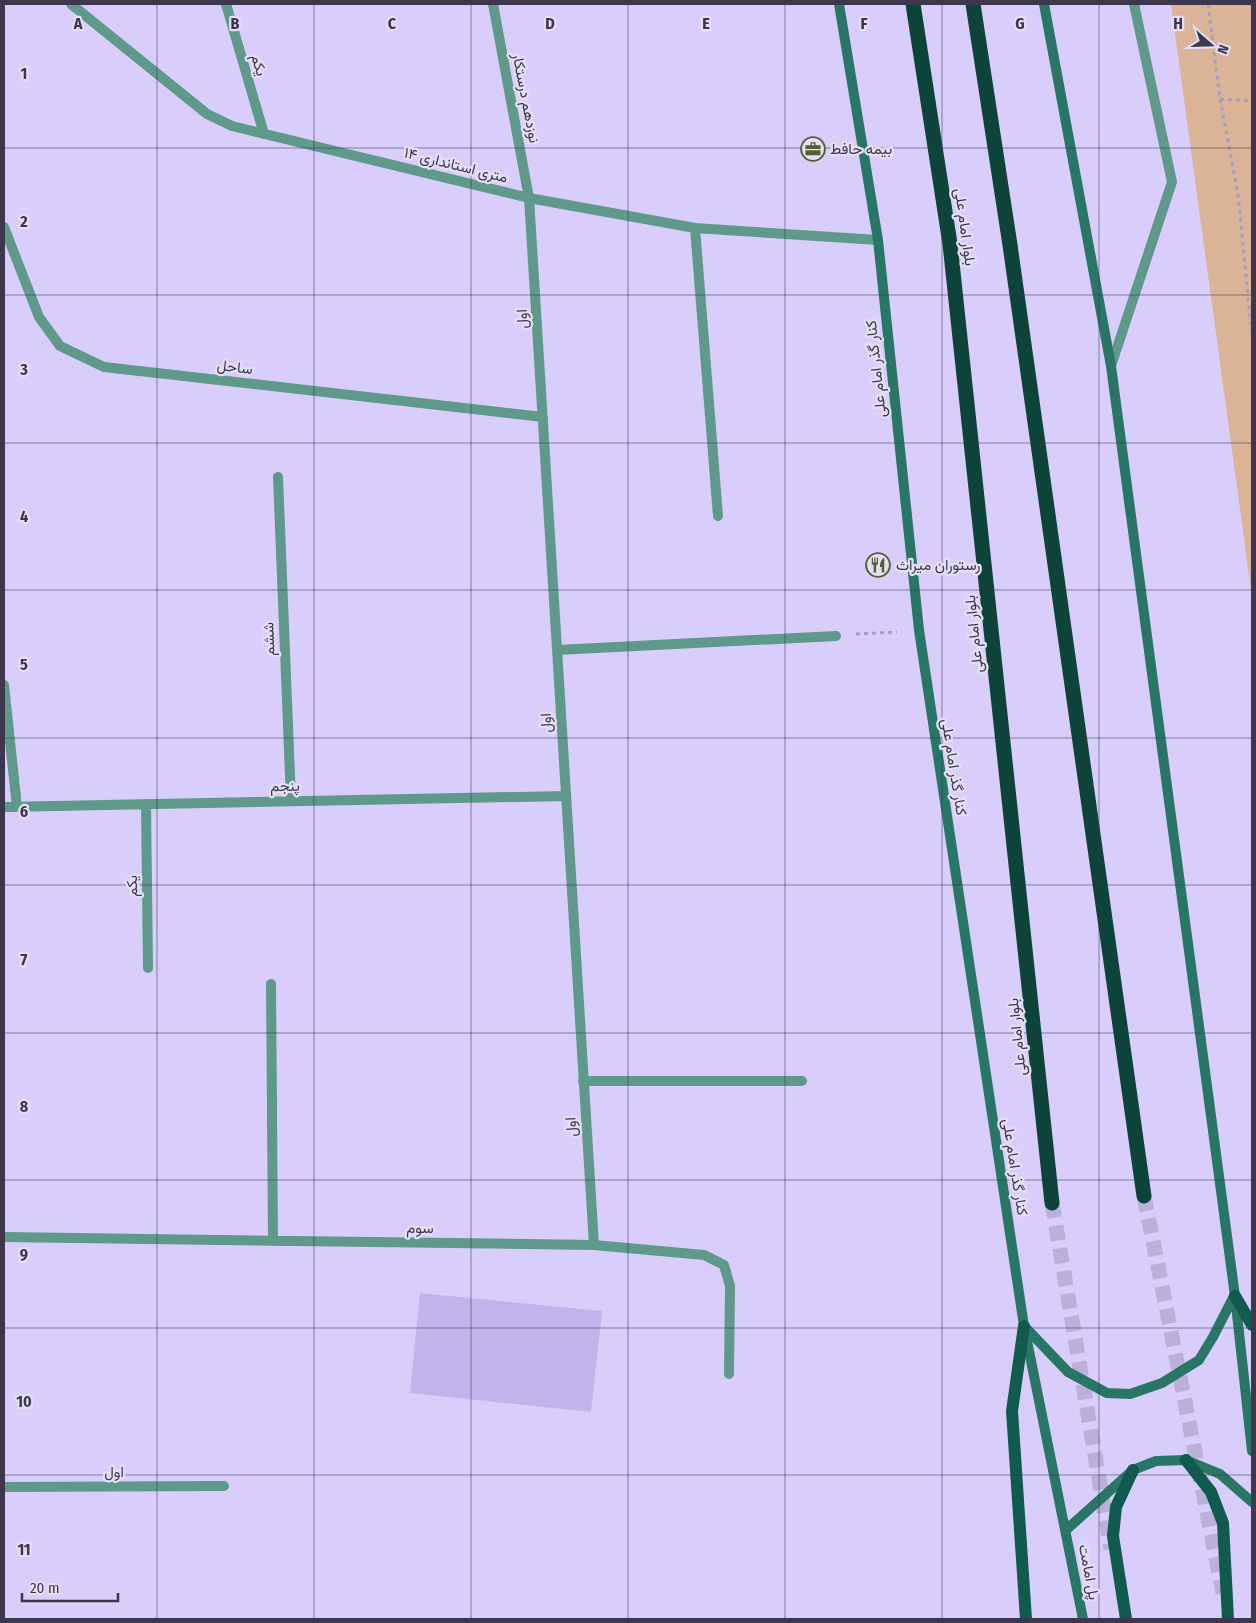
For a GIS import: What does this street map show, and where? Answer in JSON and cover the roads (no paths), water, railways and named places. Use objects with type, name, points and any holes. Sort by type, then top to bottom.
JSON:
[{"type":"highway","name":"بلوار امام علی","points":[[913,4],[950,244],[1052,1203]]},
{"type":"highway","points":[[972,4],[1010,246],[1144,1196]]},
{"type":"main road","name":"کنار گذر امام علی","points":[[839,4],[878,240],[919,630],[1024,1326],[1066,1530]]},
{"type":"main road","points":[[1044,4],[1111,366],[1235,1296],[1252,1451]]},
{"type":"main road","points":[[1235,1296],[1252,1324]]},
{"type":"main road","points":[[1024,1326],[1068,1372],[1108,1393],[1130,1394],[1162,1383],[1200,1360],[1235,1296]]},
{"type":"main road","points":[[1024,1326],[1012,1411],[1026,1619]]},
{"type":"main road","points":[[1066,1530],[1133,1470],[1156,1461],[1186,1460],[1220,1474],[1252,1502]]},
{"type":"main road","points":[[1186,1460],[1211,1492],[1223,1523],[1228,1619]]},
{"type":"main road","points":[[1126,1619],[1113,1536],[1116,1507],[1133,1470]]},
{"type":"main road","name":"پل امامت","points":[[1066,1530],[1083,1619]]},
{"type":"street","name":"۱۴ متری استانداری","points":[[71,4],[207,114],[232,126],[530,198],[695,228],[878,240]]},
{"type":"street","name":"یکم","points":[[226,4],[264,134]]},
{"type":"street","name":"نوزدهم درستکار","points":[[493,4],[530,198]]},
{"type":"street","points":[[1111,366],[1172,182],[1134,4]]},
{"type":"street","name":"اول","points":[[530,198],[594,1245]]},
{"type":"street","name":"ساحل","points":[[4,227],[39,317],[60,346],[104,366],[543,418]]},
{"type":"street","points":[[695,228],[718,516]]},
{"type":"street","name":"ششم","points":[[278,477],[291,801]]},
{"type":"street","points":[[557,650],[836,636]]},
{"type":"street","points":[[4,685],[17,807]]},
{"type":"street","name":"پنجم","points":[[4,807],[566,796]]},
{"type":"street","name":"یکم","points":[[146,804],[148,968]]},
{"type":"street","points":[[271,984],[272,1241]]},
{"type":"street","points":[[584,1081],[802,1082]]},
{"type":"street","name":"سوم","points":[[4,1237],[594,1245],[704,1255],[724,1265],[730,1286],[729,1374]]},
{"type":"street","name":"اول","points":[[4,1487],[224,1486]]},
{"type":"tunnel","points":[[1144,1196],[1223,1593]]},
{"type":"tunnel","points":[[1052,1203],[1111,1549]]},
{"type":"place","name":"بیمه حافط","points":[[813,149]]},
{"type":"place","name":"رستوران میراث","points":[[878,565]]}]
